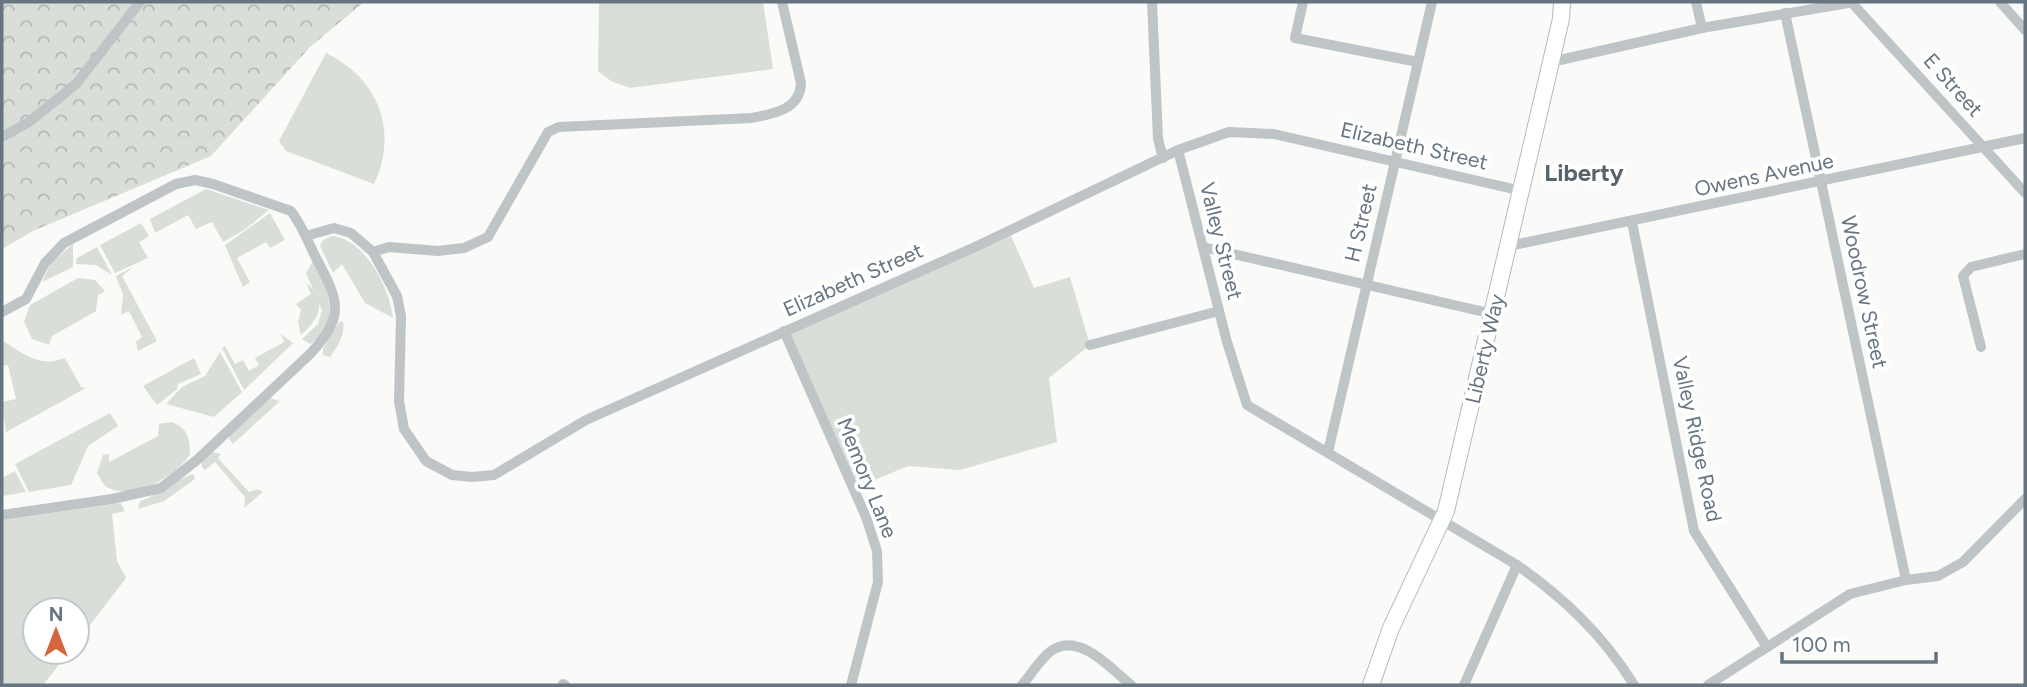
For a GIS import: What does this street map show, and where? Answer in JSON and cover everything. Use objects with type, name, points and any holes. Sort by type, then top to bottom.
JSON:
[{"type":"street","points":[[2,137],[29,122],[76,84],[140,2]]},
{"type":"street","points":[[306,236],[334,228],[351,233],[373,252],[388,247],[438,251],[464,248],[488,237],[548,132],[559,127],[751,118],[775,114],[794,103],[801,93],[782,2]]},
{"type":"street","points":[[1152,2],[1158,139],[1163,158]]},
{"type":"street","points":[[1303,2],[1296,38],[1418,62]]},
{"type":"street","name":"H Street","points":[[1328,452],[1432,2]]},
{"type":"street","name":"Liberty Way","points":[[1371,685],[1391,628],[1442,520],[1522,191],[1562,2]]},
{"type":"street","points":[[1696,2],[1702,28]]},
{"type":"street","points":[[1551,62],[1702,28],[1837,2],[1852,2]]},
{"type":"street","name":"E Street","points":[[1852,2],[2025,193]]},
{"type":"street","points":[[2000,2],[2025,30]]},
{"type":"street","name":"Woodrow Street","points":[[1785,13],[1906,580]]},
{"type":"street","name":"Elizabeth Street","points":[[373,252],[397,296],[401,316],[399,401],[404,429],[426,461],[452,475],[494,475],[586,420],[975,247],[1178,150],[1229,132],[1246,131],[1395,160],[1522,191]]},
{"type":"street","name":"Owens Avenue","points":[[1509,246],[1821,183],[2025,138]]},
{"type":"street","name":"Valley Street","points":[[1178,150],[1227,342],[1247,405],[1517,565],[1559,595],[1588,624],[1634,685]]},
{"type":"street","points":[[2,312],[26,299],[45,263],[64,243],[176,184],[195,180],[290,211],[306,236],[336,298],[333,324],[327,336],[213,445],[169,482],[150,492],[2,515]]},
{"type":"street","name":"Valley Ridge Road","points":[[1632,222],[1694,530],[1768,647]]},
{"type":"street","points":[[1203,247],[1493,314]]},
{"type":"street","points":[[1981,347],[1963,276],[1971,267],[2025,254]]},
{"type":"street","points":[[1090,345],[1219,311]]},
{"type":"street","name":"Memory Lane","points":[[784,331],[866,517],[877,551],[878,582],[851,685]]},
{"type":"street","points":[[1707,685],[1850,594],[1906,580],[1938,576],[1963,562],[2025,499]]},
{"type":"street","points":[[1464,685],[1517,565]]},
{"type":"street","points":[[1022,685],[1051,651],[1065,645],[1082,646],[1131,685]]},
{"type":"green space","points":[[2,2],[364,2],[310,47],[211,156],[33,231],[2,249]]},
{"type":"green space","points":[[599,2],[763,2],[773,69],[630,88],[611,81],[598,71]]},
{"type":"green space","points":[[326,53],[359,77],[371,91],[379,108],[384,126],[384,145],[374,184],[286,151],[279,141]]},
{"type":"green space","points":[[206,189],[269,210],[244,230],[223,242],[212,222],[196,229],[188,215],[155,233],[150,219]]},
{"type":"green space","points":[[270,213],[285,240],[270,248],[266,242],[237,258],[250,282],[243,287],[225,245]]},
{"type":"green space","points":[[141,223],[149,236],[139,242],[148,258],[115,273],[100,245]]},
{"type":"green space","points":[[1009,231],[1034,288],[1070,277],[1090,345],[1049,378],[1057,442],[960,470],[908,466],[853,489],[784,331]]},
{"type":"green space","points":[[332,236],[355,246],[374,267],[387,293],[393,318],[365,303],[342,264],[333,273],[320,246],[323,240]]},
{"type":"green space","points":[[73,244],[73,267],[42,282],[51,263]]},
{"type":"green space","points":[[97,247],[112,275],[96,265],[76,264],[77,258]]},
{"type":"green space","points":[[313,261],[327,293],[330,316],[320,336],[310,344],[302,339],[318,324],[322,310],[306,273]]},
{"type":"green space","points":[[133,267],[122,276],[157,341],[138,351],[136,342],[142,337],[129,311],[121,315],[123,295],[116,276]]},
{"type":"green space","points":[[78,278],[95,280],[105,291],[98,295],[96,311],[52,336],[49,345],[32,339],[24,322],[30,305]]},
{"type":"green space","points":[[306,283],[317,296],[319,309],[313,323],[301,335],[298,322],[301,310],[296,304],[311,294]]},
{"type":"green space","points":[[343,321],[338,345],[330,357],[323,355],[323,349],[339,322]]},
{"type":"green space","points":[[281,334],[293,343],[244,390],[222,348],[225,346],[235,364],[243,360],[249,371],[259,365],[255,358],[284,342]]},
{"type":"green space","points":[[2,340],[32,358],[56,361],[65,358],[81,387],[86,388],[6,432],[2,402],[16,399],[8,365],[2,366]]},
{"type":"green space","points":[[220,352],[242,392],[214,417],[166,404],[182,387],[205,376]]},
{"type":"green space","points":[[194,358],[201,374],[178,384],[177,389],[157,405],[143,386]]},
{"type":"green space","points":[[269,398],[280,401],[233,444],[229,439],[230,434]]},
{"type":"green space","points":[[110,413],[118,426],[88,446],[71,485],[29,492],[15,464]]},
{"type":"green space","points":[[171,422],[181,427],[188,438],[190,454],[183,463],[163,479],[139,490],[114,490],[104,485],[97,473],[103,455],[109,454],[109,462],[158,436],[159,424]]},
{"type":"green space","points":[[212,452],[221,454],[218,458],[249,492],[258,489],[263,492],[244,508],[245,497],[215,462],[205,470],[202,467],[202,461]]},
{"type":"green space","points":[[15,471],[26,492],[3,496],[2,478]]},
{"type":"green space","points":[[193,474],[195,479],[164,501],[138,509],[140,501]]},
{"type":"green space","points":[[121,503],[125,511],[112,514],[117,561],[126,578],[91,624],[91,596],[21,596],[21,666],[58,666],[43,685],[2,685],[2,520]]},
{"type":"district","name":"Liberty","points":[[1584,173]]}]
